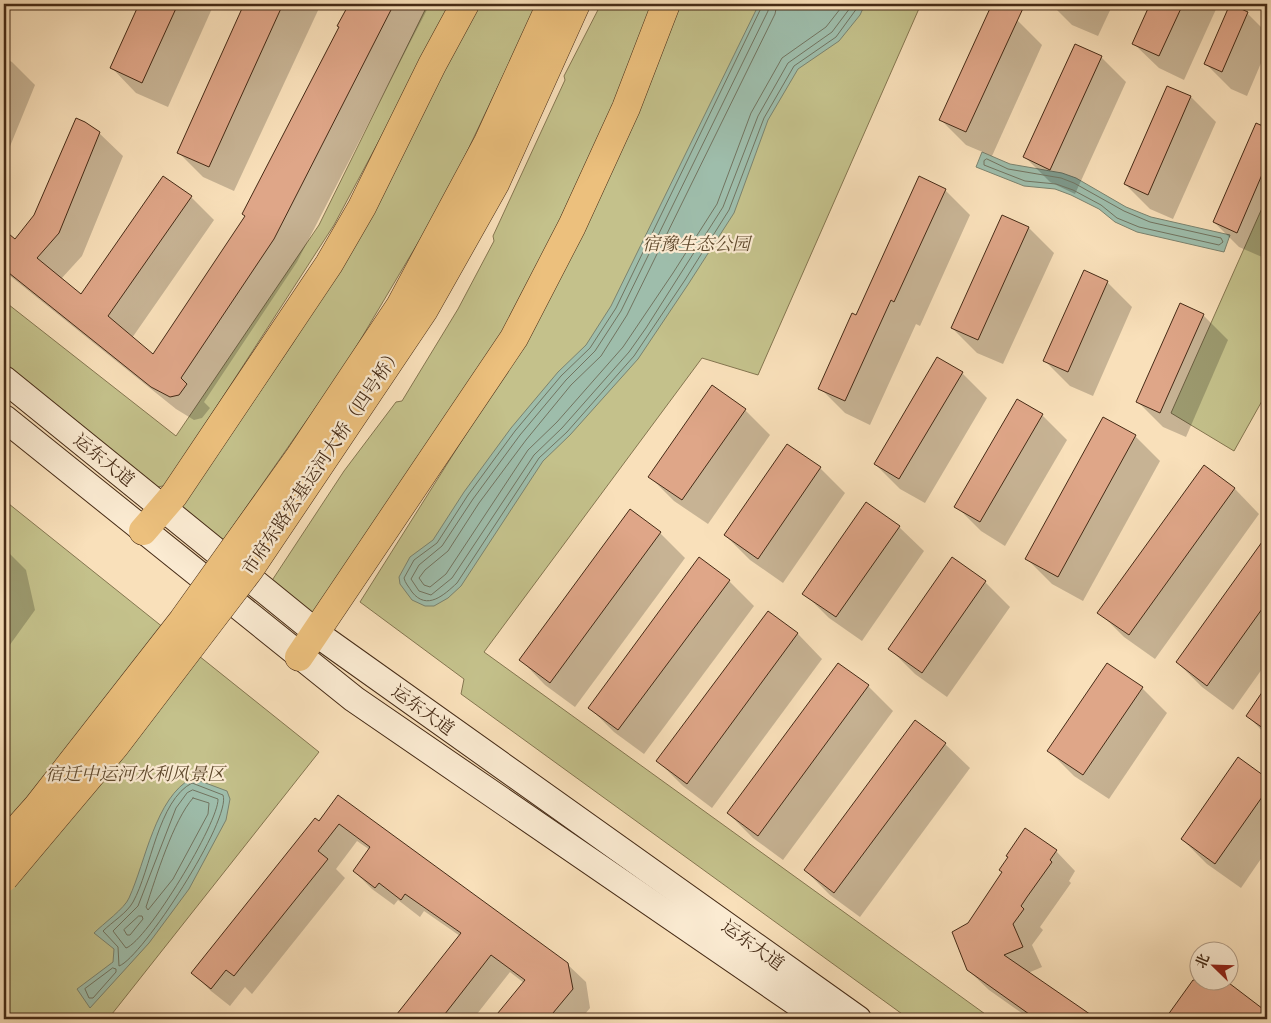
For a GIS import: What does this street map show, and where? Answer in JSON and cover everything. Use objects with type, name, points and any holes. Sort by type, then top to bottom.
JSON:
[{"type":"main road","points":[[143,530],[163,507],[202,454],[330,264],[362,207],[432,65],[465,4]]},
{"type":"main road","name":"市府东路宏基运河大桥（四号桥）","points":[[4,844],[37,806],[183,620],[298,459],[400,306],[488,142],[551,4]]},
{"type":"main road","name":"市府东路宏基运河大桥（四号桥）","points":[[4,878],[115,746],[250,569],[419,318],[496,184],[576,4]]},
{"type":"main road","points":[[299,657],[514,338],[572,226],[626,108],[666,4]]},
{"type":"main road","name":"运东大道","points":[[4,379],[317,632],[604,840],[858,1019]]},
{"type":"main road","name":"运东大道","points":[[4,418],[299,657],[354,699],[820,1019]]},
{"type":"green space","points":[[428,4],[452,4],[334,225],[166,485],[151,489],[4,388],[4,301],[176,436],[319,225]]},
{"type":"green space","points":[[476,4],[537,4],[447,194],[346,364],[217,549],[182,507],[293,343],[348,254]]},
{"type":"green space","points":[[601,4],[657,4],[649,28],[521,303],[311,620],[269,585],[344,471],[396,402],[402,401],[458,309],[494,241],[493,236],[565,80],[564,76]]},
{"type":"green space","name":"宿豫生态公园","points":[[676,4],[921,4],[758,375],[702,358],[484,652],[992,1019],[909,1019],[461,694],[464,679],[360,602],[483,407]]},
{"type":"green space","points":[[1267,197],[1267,392],[1234,451],[1171,413]]},
{"type":"green space","name":"宿迁中运河水利风景区","points":[[4,500],[319,752],[108,1019],[4,1019]]},
{"type":"water","points":[[759,4],[865,4],[860,15],[839,41],[798,69],[768,120],[734,213],[638,359],[570,435],[543,461],[461,586],[448,598],[434,606],[425,606],[412,600],[400,584],[399,577],[410,557],[433,540],[464,492],[511,428],[558,372],[586,345],[611,306]]},
{"type":"water","points":[[982,152],[1010,164],[1062,173],[1076,178],[1126,207],[1151,217],[1230,235],[1224,252],[1137,232],[1115,222],[1099,209],[1071,195],[1055,189],[1024,186],[976,167]]},
{"type":"water","points":[[192,778],[227,791],[230,799],[226,820],[189,889],[149,943],[90,1008],[77,989],[113,962],[114,949],[94,933],[127,902],[160,815],[179,787]]},
{"type":"building","points":[[139,4],[178,4],[142,83],[110,68]]},
{"type":"building","points":[[244,4],[283,4],[209,167],[177,153]]},
{"type":"building","points":[[349,4],[394,4],[274,239],[181,378],[187,384],[179,395],[170,397],[151,387],[4,269],[4,230],[15,239],[34,215],[76,118],[85,122],[100,132],[59,233],[37,258],[81,294],[163,176],[192,196],[108,316],[153,354],[245,216],[242,214],[339,27],[337,26]]},
{"type":"building","points":[[992,4],[1025,4],[966,132],[939,120]]},
{"type":"building","points":[[1150,4],[1183,4],[1159,56],[1132,44]]},
{"type":"building","points":[[1230,4],[1248,12],[1222,72],[1204,64]]},
{"type":"building","points":[[1075,44],[1102,56],[1050,170],[1023,157]]},
{"type":"building","points":[[1167,86],[1191,96],[1148,195],[1124,184]]},
{"type":"building","points":[[1256,123],[1267,128],[1267,163],[1237,233],[1213,222]]},
{"type":"building","points":[[919,176],[946,189],[894,302],[891,300],[845,401],[818,389],[852,313],[856,315]]},
{"type":"building","points":[[1002,215],[1029,227],[978,340],[951,328]]},
{"type":"building","points":[[1084,270],[1108,281],[1068,372],[1043,361]]},
{"type":"building","points":[[1180,303],[1204,314],[1160,413],[1136,402]]},
{"type":"building","points":[[937,357],[963,372],[899,479],[874,464]]},
{"type":"building","points":[[712,385],[746,409],[682,500],[648,477]]},
{"type":"building","points":[[1017,399],[1043,414],[980,522],[954,507]]},
{"type":"building","points":[[1103,417],[1136,435],[1058,577],[1025,559]]},
{"type":"building","points":[[787,444],[821,467],[758,559],[724,535]]},
{"type":"building","points":[[1204,465],[1235,488],[1129,635],[1097,613]]},
{"type":"building","points":[[866,502],[900,526],[836,617],[802,594]]},
{"type":"building","points":[[630,509],[661,532],[550,683],[519,660]]},
{"type":"building","points":[[1267,535],[1267,602],[1207,686],[1176,662]]},
{"type":"building","points":[[699,557],[730,580],[618,730],[588,708]]},
{"type":"building","points":[[952,557],[986,581],[922,673],[888,649]]},
{"type":"building","points":[[768,611],[798,633],[687,784],[656,761]]},
{"type":"building","points":[[838,663],[869,685],[758,836],[727,813]]},
{"type":"building","points":[[1107,663],[1143,687],[1083,775],[1047,751]]},
{"type":"building","points":[[1267,685],[1267,731],[1246,716]]},
{"type":"building","points":[[915,720],[946,743],[834,893],[804,870]]},
{"type":"building","points":[[1238,757],[1267,778],[1267,790],[1215,864],[1181,839]]},
{"type":"building","points":[[338,795],[568,963],[573,989],[548,1019],[493,1019],[525,980],[491,955],[441,1019],[393,1019],[461,933],[405,894],[401,900],[379,883],[375,888],[353,871],[370,847],[339,824],[318,851],[328,859],[234,976],[226,970],[211,989],[191,973],[315,818],[319,821]]},
{"type":"building","points":[[1025,828],[1057,850],[1050,860],[1052,862],[1021,906],[1024,909],[1013,924],[1023,947],[1004,955],[1097,1019],[1036,1019],[967,970],[952,932],[968,923],[1002,872],[999,870],[1008,857],[1006,856]]},
{"type":"building","points":[[1188,987],[1188,990],[1238,990],[1267,1012],[1267,1019],[1165,1019]]}]
